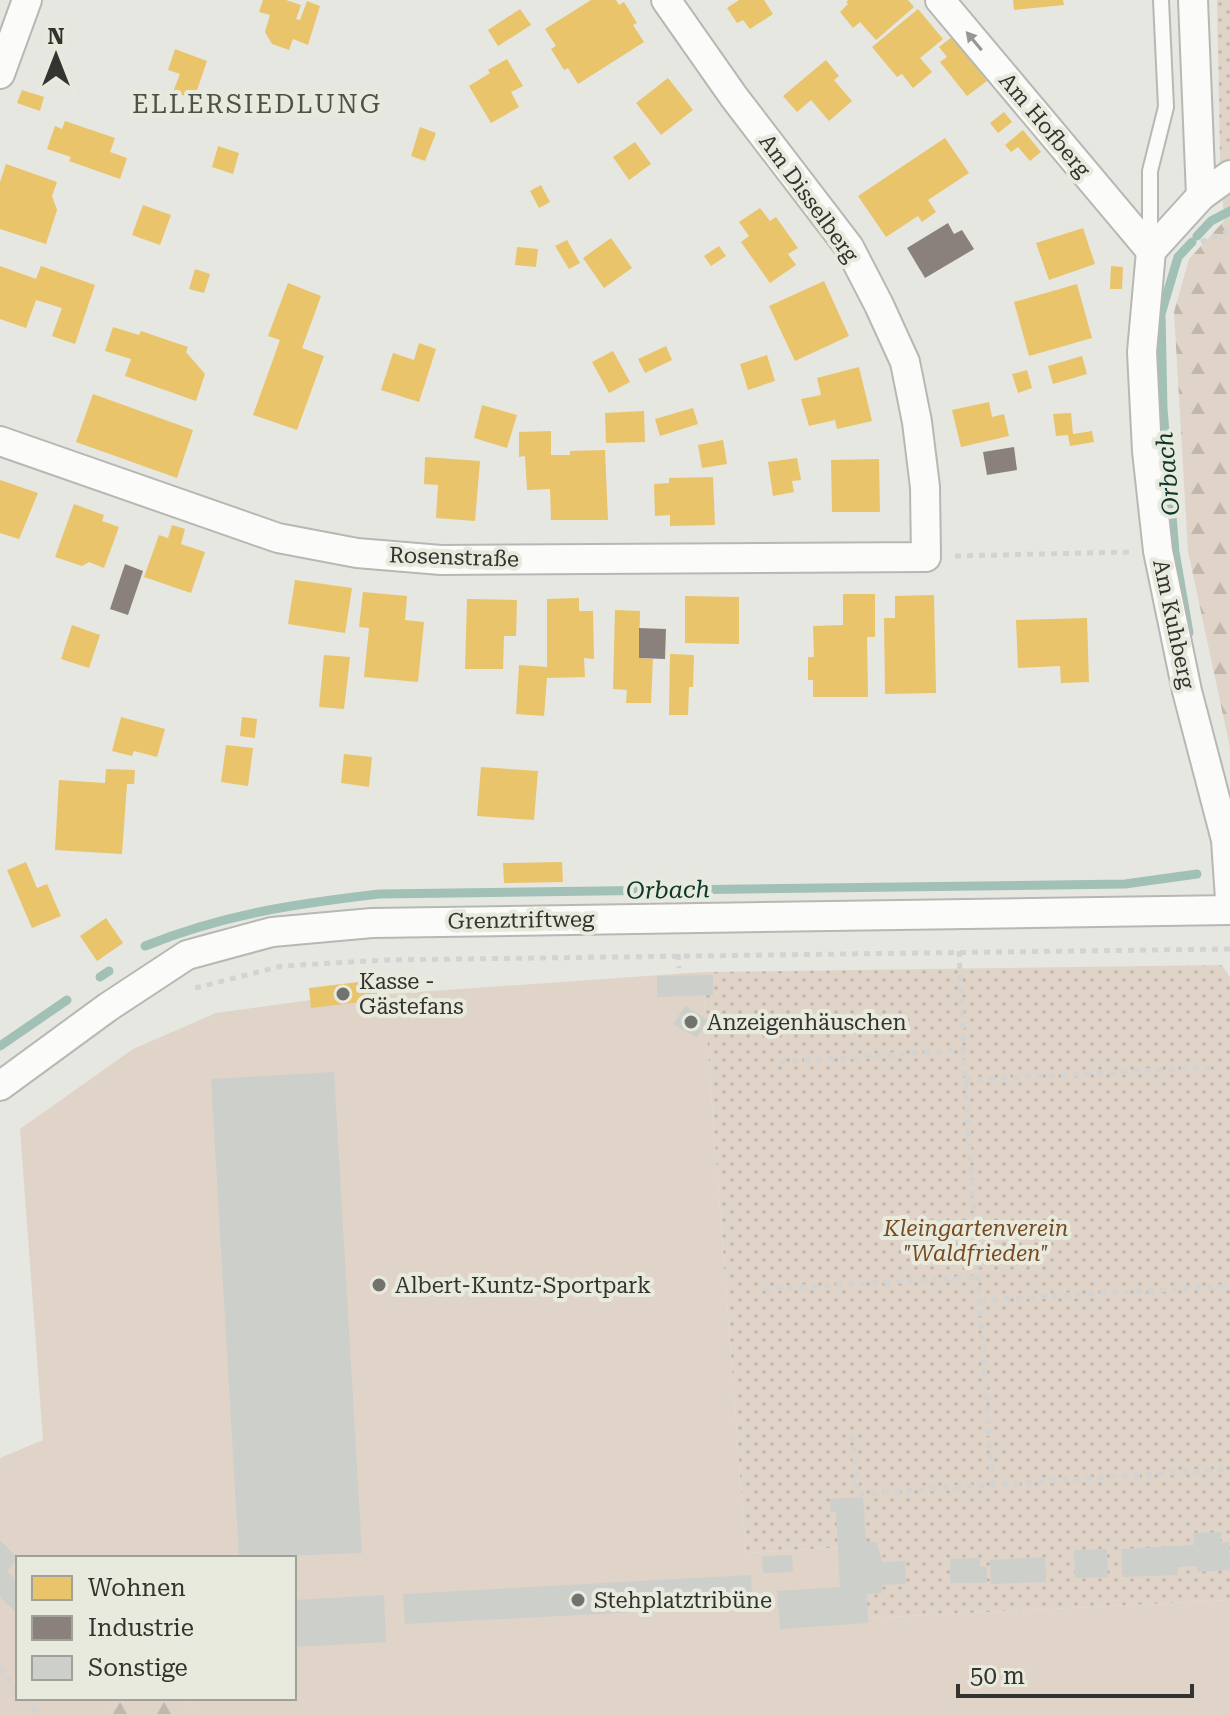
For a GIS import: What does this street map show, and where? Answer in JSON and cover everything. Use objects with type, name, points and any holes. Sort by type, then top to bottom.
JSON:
[{"type":"street","points":[[0,74],[27,0]]},
{"type":"street","name":"Am Disselberg","points":[[666,0],[734,97],[849,247],[879,305],[905,362],[917,422],[925,487],[926,557]]},
{"type":"street","name":"Am Hofberg","points":[[940,0],[1151,251]]},
{"type":"street","points":[[1193,0],[1201,196]]},
{"type":"street","points":[[1151,251],[1201,196],[1230,175]]},
{"type":"street","name":"Am Kuhberg","points":[[1151,251],[1142,352],[1147,451],[1158,551],[1187,691],[1226,840],[1230,899]]},
{"type":"street","name":"Rosenstraße","points":[[0,441],[278,538],[357,553],[441,560],[926,557]]},
{"type":"street","name":"Grenztriftweg","points":[[0,1086],[108,1007],[187,955],[272,932],[387,923],[1230,910]]},
{"type":"lane","points":[[1151,251],[1150,171],[1166,107],[1161,0]]},
{"type":"path","points":[[926,557],[1110,553]]},
{"type":"path","points":[[184,993],[282,966],[385,960],[1230,949]]},
{"type":"path","points":[[959,951],[992,1485]]},
{"type":"path","points":[[780,1062],[963,1050]]},
{"type":"path","points":[[965,1080],[1217,1067]]},
{"type":"path","points":[[764,1289],[978,1277]]},
{"type":"path","points":[[980,1300],[1230,1286]]},
{"type":"path","points":[[852,1435],[858,1494],[1230,1469]]},
{"type":"path","points":[[0,1667],[16,1687]]},
{"type":"path","points":[[26,1700],[39,1716]]},
{"type":"green space","points":[[1217,0],[1230,0],[1230,152],[1220,157]]},
{"type":"green space","points":[[1230,152],[1230,748],[1188,551],[1174,312],[1189,259],[1224,221],[1220,157]]},
{"type":"green space","name":"Kleingartenverein \"Waldfrieden\"","points":[[1222,965],[1230,978],[1230,1600],[868,1618],[863,1546],[746,1553],[702,972]]},
{"type":"green space","name":"Albert-Kuntz-Sportpark","points":[[702,972],[746,1553],[864,1546],[869,1618],[1230,1600],[1230,1716],[201,1716],[185,1700],[296,1700],[296,1556],[16,1556],[16,1700],[123,1700],[102,1716],[0,1716],[0,1458],[43,1440],[20,1129],[133,1049],[216,1013],[318,999]]},
{"type":"green space","points":[[123,1700],[185,1700],[201,1716],[102,1716]]},
{"type":"building: Wohnen","points":[[263,0],[286,0],[301,5],[296,19],[300,20],[307,1],[320,6],[308,45],[293,39],[289,50],[272,44],[265,32],[270,15],[259,12]]},
{"type":"building: Wohnen","points":[[591,0],[616,0],[619,5],[624,2],[644,42],[578,84],[568,68],[564,70],[551,49],[556,46],[545,29]]},
{"type":"building: Wohnen","points":[[739,0],[764,0],[773,14],[750,29],[743,20],[737,23],[727,8]]},
{"type":"building: Wohnen","points":[[849,0],[908,0],[914,7],[876,40],[860,22],[853,28],[840,12]]},
{"type":"building: Wohnen","points":[[1013,0],[1063,0],[1064,5],[1014,10]]},
{"type":"building: Wohnen","points":[[520,9],[531,25],[498,46],[488,30]]},
{"type":"building: Wohnen","points":[[918,9],[943,39],[920,58],[932,72],[913,88],[902,74],[897,77],[872,47]]},
{"type":"building: Wohnen","points":[[952,37],[987,81],[967,96],[940,62],[947,57],[939,47]]},
{"type":"building: Wohnen","points":[[175,49],[207,61],[194,99],[173,92],[180,74],[168,70]]},
{"type":"building: Wohnen","points":[[507,59],[523,86],[511,92],[519,107],[491,123],[469,86]]},
{"type":"building: Wohnen","points":[[826,60],[839,76],[834,80],[852,101],[829,121],[811,100],[797,112],[783,96]]},
{"type":"building: Wohnen","points":[[668,78],[693,110],[661,135],[636,103]]},
{"type":"building: Wohnen","points":[[22,90],[44,97],[40,111],[17,103]]},
{"type":"building: Wohnen","points":[[1004,112],[1012,122],[998,133],[990,123]]},
{"type":"building: Wohnen","points":[[65,121],[115,138],[110,152],[127,158],[120,179],[69,161],[71,157],[47,149],[55,126],[62,129]]},
{"type":"building: Wohnen","points":[[420,127],[436,133],[425,161],[411,156]]},
{"type":"building: Wohnen","points":[[1023,130],[1041,152],[1030,161],[1018,147],[1011,152],[1005,145]]},
{"type":"building: Wohnen","points":[[945,138],[969,173],[928,200],[936,212],[922,222],[918,216],[886,237],[858,196]]},
{"type":"building: Wohnen","points":[[635,142],[651,164],[629,180],[613,157]]},
{"type":"building: Wohnen","points":[[218,146],[239,153],[233,174],[212,167]]},
{"type":"building: Wohnen","points":[[6,164],[57,182],[52,196],[57,210],[46,244],[0,229],[0,182]]},
{"type":"building: Wohnen","points":[[541,185],[550,202],[539,208],[530,191]]},
{"type":"building: Wohnen","points":[[143,205],[171,215],[160,245],[132,235]]},
{"type":"building: Wohnen","points":[[760,208],[770,221],[776,217],[798,248],[788,254],[796,265],[770,283],[741,242],[749,236],[739,222]]},
{"type":"building: Wohnen","points":[[1083,228],[1095,264],[1049,280],[1036,243]]},
{"type":"building: Wohnen","points":[[611,238],[632,268],[604,288],[583,258]]},
{"type":"building: Wohnen","points":[[567,240],[580,263],[569,269],[555,246]]},
{"type":"building: Wohnen","points":[[719,246],[726,256],[711,266],[704,256]]},
{"type":"building: Wohnen","points":[[517,247],[538,249],[536,267],[515,265]]},
{"type":"building: Wohnen","points":[[0,266],[36,279],[41,266],[95,285],[75,344],[52,336],[62,308],[36,300],[26,328],[0,319]]},
{"type":"building: Wohnen","points":[[1111,266],[1123,267],[1122,289],[1110,289]]},
{"type":"building: Wohnen","points":[[195,269],[210,274],[204,293],[189,289]]},
{"type":"building: Wohnen","points":[[824,281],[849,336],[795,361],[769,306]]},
{"type":"building: Wohnen","points":[[288,283],[321,296],[302,348],[324,356],[297,430],[253,415],[280,340],[268,336]]},
{"type":"building: Wohnen","points":[[1077,284],[1092,338],[1029,356],[1014,302]]},
{"type":"building: Wohnen","points":[[113,327],[139,335],[141,331],[188,347],[186,352],[205,374],[196,401],[125,376],[131,359],[105,351]]},
{"type":"building: Wohnen","points":[[419,343],[436,349],[419,402],[381,390],[393,353],[414,360]]},
{"type":"building: Wohnen","points":[[666,346],[672,360],[645,373],[638,359]]},
{"type":"building: Wohnen","points":[[613,351],[630,382],[609,393],[592,362]]},
{"type":"building: Wohnen","points":[[767,355],[775,381],[748,390],[740,364]]},
{"type":"building: Wohnen","points":[[1082,356],[1087,374],[1053,384],[1048,366]]},
{"type":"building: Wohnen","points":[[859,367],[872,421],[837,429],[835,420],[809,426],[801,399],[821,395],[817,378]]},
{"type":"building: Wohnen","points":[[1027,370],[1032,388],[1018,393],[1012,374]]},
{"type":"building: Wohnen","points":[[93,394],[193,430],[177,478],[76,442]]},
{"type":"building: Wohnen","points":[[989,402],[992,417],[1004,414],[1009,436],[961,447],[952,410]]},
{"type":"building: Wohnen","points":[[482,405],[517,415],[507,448],[474,438]]},
{"type":"building: Wohnen","points":[[693,408],[698,424],[660,436],[655,419]]},
{"type":"building: Wohnen","points":[[644,411],[645,442],[606,443],[605,413]]},
{"type":"building: Wohnen","points":[[1071,413],[1073,434],[1092,431],[1094,442],[1070,446],[1068,435],[1056,436],[1053,414]]},
{"type":"building: Wohnen","points":[[551,431],[551,455],[605,450],[608,520],[551,520],[550,489],[527,490],[525,456],[519,457],[519,432]]},
{"type":"building: Wohnen","points":[[723,440],[727,464],[702,468],[698,445]]},
{"type":"building: Wohnen","points":[[425,457],[480,461],[475,521],[436,518],[438,485],[424,484]]},
{"type":"building: Wohnen","points":[[797,458],[801,480],[792,481],[794,492],[773,496],[768,462]]},
{"type":"building: Wohnen","points":[[879,459],[880,512],[832,512],[831,460]]},
{"type":"building: Wohnen","points":[[713,477],[715,525],[670,526],[670,515],[655,516],[654,484],[669,483],[669,478]]},
{"type":"building: Wohnen","points":[[0,480],[38,493],[19,539],[0,533]]},
{"type":"building: Wohnen","points":[[74,504],[104,515],[102,521],[119,527],[104,568],[89,562],[82,566],[55,557]]},
{"type":"building: Wohnen","points":[[172,525],[185,529],[181,544],[205,552],[191,593],[144,577],[159,535],[168,538]]},
{"type":"building: Wohnen","points":[[295,580],[352,588],[345,633],[288,624]]},
{"type":"building: Wohnen","points":[[363,592],[407,596],[405,620],[424,622],[418,682],[364,677],[369,628],[359,627]]},
{"type":"building: Wohnen","points":[[843,594],[875,594],[875,637],[867,637],[868,697],[813,697],[813,680],[808,680],[808,657],[814,657],[813,626],[843,625]]},
{"type":"building: Wohnen","points":[[934,595],[936,693],[885,694],[884,618],[895,618],[895,596]]},
{"type":"building: Wohnen","points":[[685,596],[739,597],[739,644],[685,643]]},
{"type":"building: Wohnen","points":[[579,598],[579,611],[593,611],[594,659],[584,658],[585,677],[547,678],[544,716],[516,714],[519,665],[547,667],[547,599]]},
{"type":"building: Wohnen","points":[[467,599],[517,600],[516,636],[504,636],[503,669],[465,669]]},
{"type":"building: Wohnen","points":[[615,610],[640,611],[639,658],[653,659],[651,703],[626,703],[627,690],[613,689]]},
{"type":"building: Wohnen","points":[[1087,618],[1089,682],[1061,683],[1060,666],[1018,668],[1016,620]]},
{"type":"building: Wohnen","points":[[72,625],[100,635],[89,668],[61,659]]},
{"type":"building: Wohnen","points":[[670,654],[694,655],[688,715],[669,715]]},
{"type":"building: Wohnen","points":[[324,655],[350,657],[344,709],[319,707]]},
{"type":"building: Wohnen","points":[[121,717],[165,729],[157,757],[134,751],[132,756],[112,751]]},
{"type":"building: Wohnen","points":[[242,717],[257,719],[255,738],[240,736]]},
{"type":"building: Wohnen","points":[[226,745],[253,748],[248,786],[221,782]]},
{"type":"building: Wohnen","points":[[344,754],[372,757],[369,787],[341,783]]},
{"type":"building: Wohnen","points":[[481,767],[538,771],[534,820],[477,816]]},
{"type":"building: Wohnen","points":[[106,769],[135,770],[134,784],[127,784],[122,854],[55,850],[59,780],[105,783]]},
{"type":"building: Wohnen","points":[[26,862],[37,888],[47,884],[61,916],[32,928],[7,870]]},
{"type":"building: Wohnen","points":[[562,862],[563,882],[504,883],[503,863]]},
{"type":"building: Wohnen","points":[[106,918],[123,943],[97,961],[80,936]]},
{"type":"building: Wohnen","name":"Kasse - Gästefans","points":[[375,980],[378,1000],[311,1008],[309,988]]},
{"type":"building: Industrie","points":[[948,223],[954,234],[962,230],[974,249],[925,278],[907,248]]},
{"type":"building: Industrie","points":[[1014,447],[1017,470],[987,475],[983,452]]},
{"type":"building: Industrie","points":[[125,564],[143,571],[128,615],[110,609]]},
{"type":"building: Industrie","points":[[639,628],[666,629],[665,659],[639,658]]},
{"type":"building: Sonstige","points":[[713,975],[713,995],[657,997],[657,976]]},
{"type":"building: Sonstige","name":"Anzeigenhäuschen","points":[[685,1006],[708,1020],[697,1038],[673,1024]]},
{"type":"building: Sonstige","points":[[334,1072],[362,1553],[239,1556],[211,1079]]},
{"type":"building: Sonstige","points":[[863,1497],[866,1542],[877,1542],[882,1562],[905,1561],[906,1584],[882,1585],[882,1593],[867,1594],[868,1623],[780,1629],[777,1591],[840,1587],[836,1512],[830,1512],[830,1499]]},
{"type":"building: Sonstige","points":[[1221,1532],[1221,1543],[1229,1542],[1230,1570],[1197,1572],[1197,1566],[1178,1567],[1178,1575],[1123,1577],[1121,1549],[1194,1545],[1193,1533]]},
{"type":"building: Sonstige","points":[[0,1540],[16,1556],[7,1571],[16,1580],[16,1613],[0,1596]]},
{"type":"building: Sonstige","points":[[1107,1549],[1108,1577],[1075,1578],[1074,1550]]},
{"type":"building: Sonstige","points":[[792,1555],[793,1572],[763,1573],[762,1556]]},
{"type":"building: Sonstige","points":[[1045,1557],[1046,1582],[991,1584],[990,1560]]},
{"type":"building: Sonstige","points":[[980,1558],[980,1567],[987,1567],[987,1583],[950,1583],[950,1559]]},
{"type":"building: Sonstige","name":"Stehplatztribüne","points":[[751,1575],[753,1606],[405,1624],[403,1594]]},
{"type":"building: Sonstige","points":[[384,1595],[386,1642],[296,1647],[296,1600]]},
{"type":"waterway","name":"Orbach","points":[[1197,236],[1211,221],[1230,211]]},
{"type":"waterway","name":"Orbach","points":[[1189,633],[1175,552],[1163,409],[1161,314],[1178,257],[1192,242]]},
{"type":"waterway","name":"Orbach","points":[[145,946],[232,918],[379,894],[1125,884],[1197,874]]},
{"type":"waterway","name":"Orbach","points":[[100,977],[109,971]]},
{"type":"waterway","name":"Orbach","points":[[0,1046],[67,1000]]},
{"type":"place","name":"Kasse - Gästefans","points":[[343,994]]},
{"type":"place","name":"Anzeigenhäuschen","points":[[691,1022]]},
{"type":"place","name":"Albert-Kuntz-Sportpark","points":[[379,1285]]},
{"type":"place","name":"Stehplatztribüne","points":[[578,1600]]},
{"type":"district","name":"ELLERSIEDLUNG","points":[[257,104]]}]
